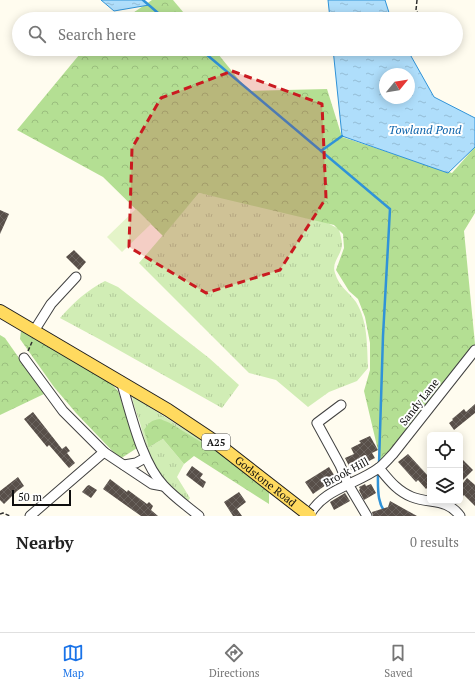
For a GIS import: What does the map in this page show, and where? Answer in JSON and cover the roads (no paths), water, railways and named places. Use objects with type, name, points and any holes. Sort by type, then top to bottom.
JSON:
[{"type":"main road","name":"Godstone Road","points":[[0,311],[34,336],[121,381],[168,410],[210,438],[308,515]]},
{"type":"street","points":[[34,336],[51,304],[76,277]]},
{"type":"street","name":"Sandy Lane","points":[[376,469],[394,454],[475,350]]},
{"type":"street","points":[[24,358],[63,411],[104,452],[152,484],[163,486]]},
{"type":"street","points":[[121,381],[145,458],[163,486],[199,516]]},
{"type":"street","points":[[341,405],[317,423],[366,516]]},
{"type":"street","points":[[30,516],[104,452]]},
{"type":"street","points":[[124,465],[136,463],[145,458]]},
{"type":"street","points":[[376,469],[399,491],[412,497],[427,500]]},
{"type":"street","name":"Brook Hill","points":[[308,515],[326,496],[376,469]]},
{"type":"street","points":[[447,504],[460,516]]},
{"type":"water","points":[[101,0],[144,0],[149,5],[114,11]]},
{"type":"water","points":[[328,0],[385,0],[389,12],[329,12]]},
{"type":"water","name":"Towland Pond","points":[[334,56],[411,56],[434,97],[475,118],[475,147],[448,173],[342,136]]},
{"type":"waterway","points":[[143,0],[157,12]]},
{"type":"waterway","points":[[208,56],[390,209],[383,336],[379,464]]},
{"type":"waterway","points":[[321,151],[342,136]]},
{"type":"waterway","points":[[378,471],[380,501],[382,507],[389,516]]}]
